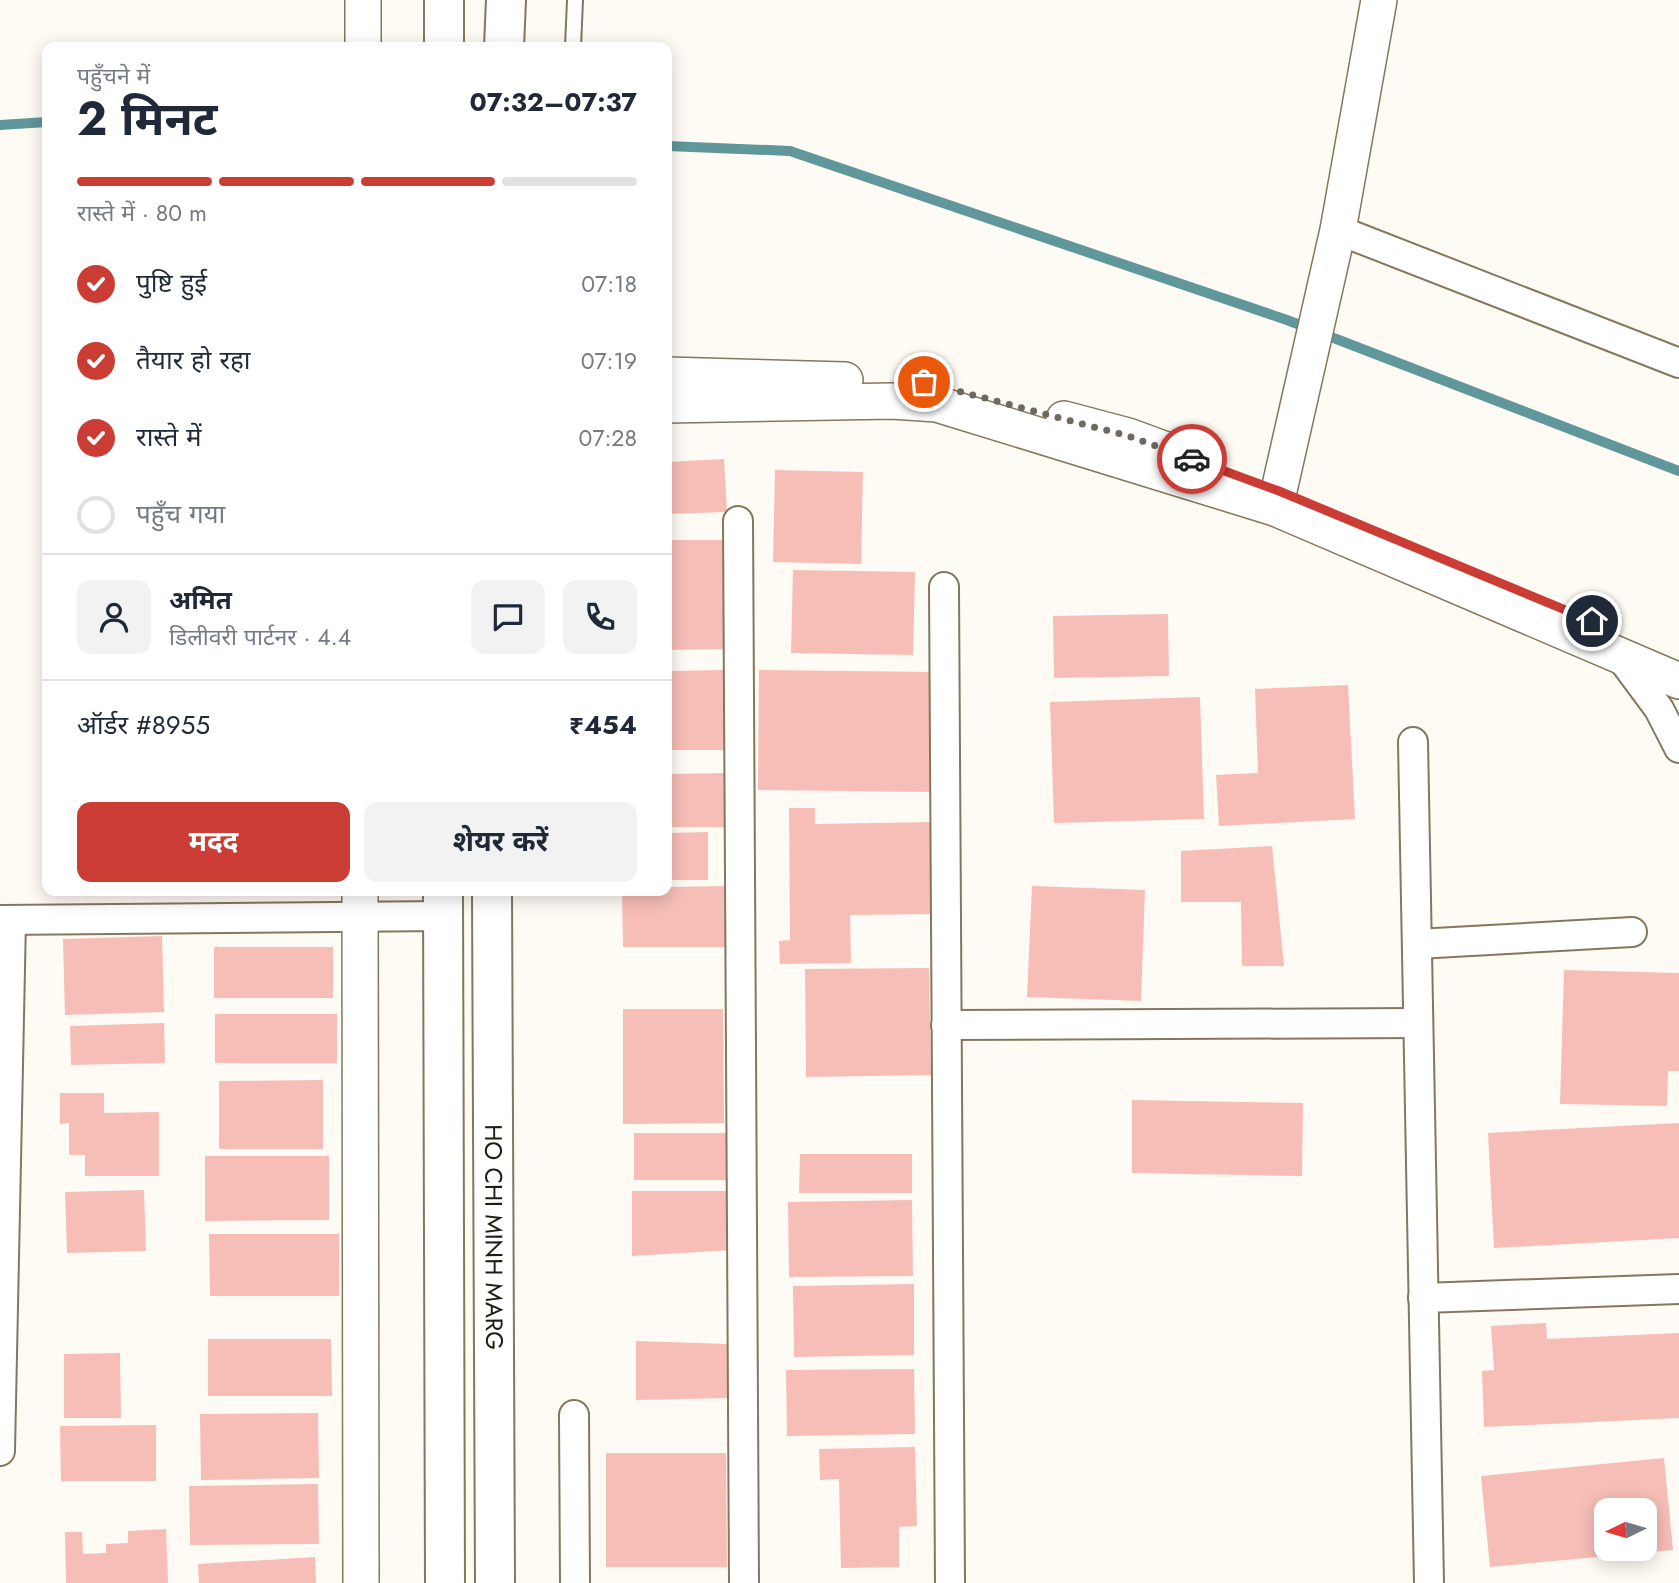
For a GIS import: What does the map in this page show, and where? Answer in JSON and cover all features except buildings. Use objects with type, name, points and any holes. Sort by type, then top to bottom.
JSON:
[{"type":"main road","points":[[444,0],[444,42]]},
{"type":"main road","points":[[504,42],[506,0]]},
{"type":"main road","name":"HO CHI MINH MARG","points":[[492,896],[495,1583]]},
{"type":"main road","name":"HO CHI MINH MARG","points":[[443,903],[445,1583]]},
{"type":"street","points":[[363,0],[363,42]]},
{"type":"street","points":[[1277,500],[1338,230],[1379,0]]},
{"type":"street","points":[[1338,230],[1679,363]]},
{"type":"street","points":[[672,375],[924,382],[1128,436],[1679,681]]},
{"type":"street","points":[[672,405],[892,401],[937,404],[1277,500],[1616,631],[1679,659]]},
{"type":"street","points":[[738,521],[744,1583]]},
{"type":"street","points":[[944,587],[950,1583]]},
{"type":"street","points":[[1619,655],[1659,709],[1679,748]]},
{"type":"street","points":[[1413,742],[1429,1583]]},
{"type":"street","points":[[0,1451],[6,920],[360,904],[443,903]]},
{"type":"street","points":[[360,904],[361,1583]]},
{"type":"street","points":[[1417,943],[1632,932]]},
{"type":"street","points":[[946,1026],[1418,1023]]},
{"type":"street","points":[[1423,1298],[1679,1289]]},
{"type":"street","points":[[574,1415],[575,1583]]},
{"type":"lane","points":[[573,42],[575,0]]},
{"type":"waterway","points":[[0,125],[42,122]]},
{"type":"waterway","points":[[672,146],[790,151],[1287,320],[1679,471]]},
{"type":"way so far","points":[[924,382],[1128,436],[1192,459]]},
{"type":"route","points":[[1192,459],[1279,491],[1592,621]]}]
